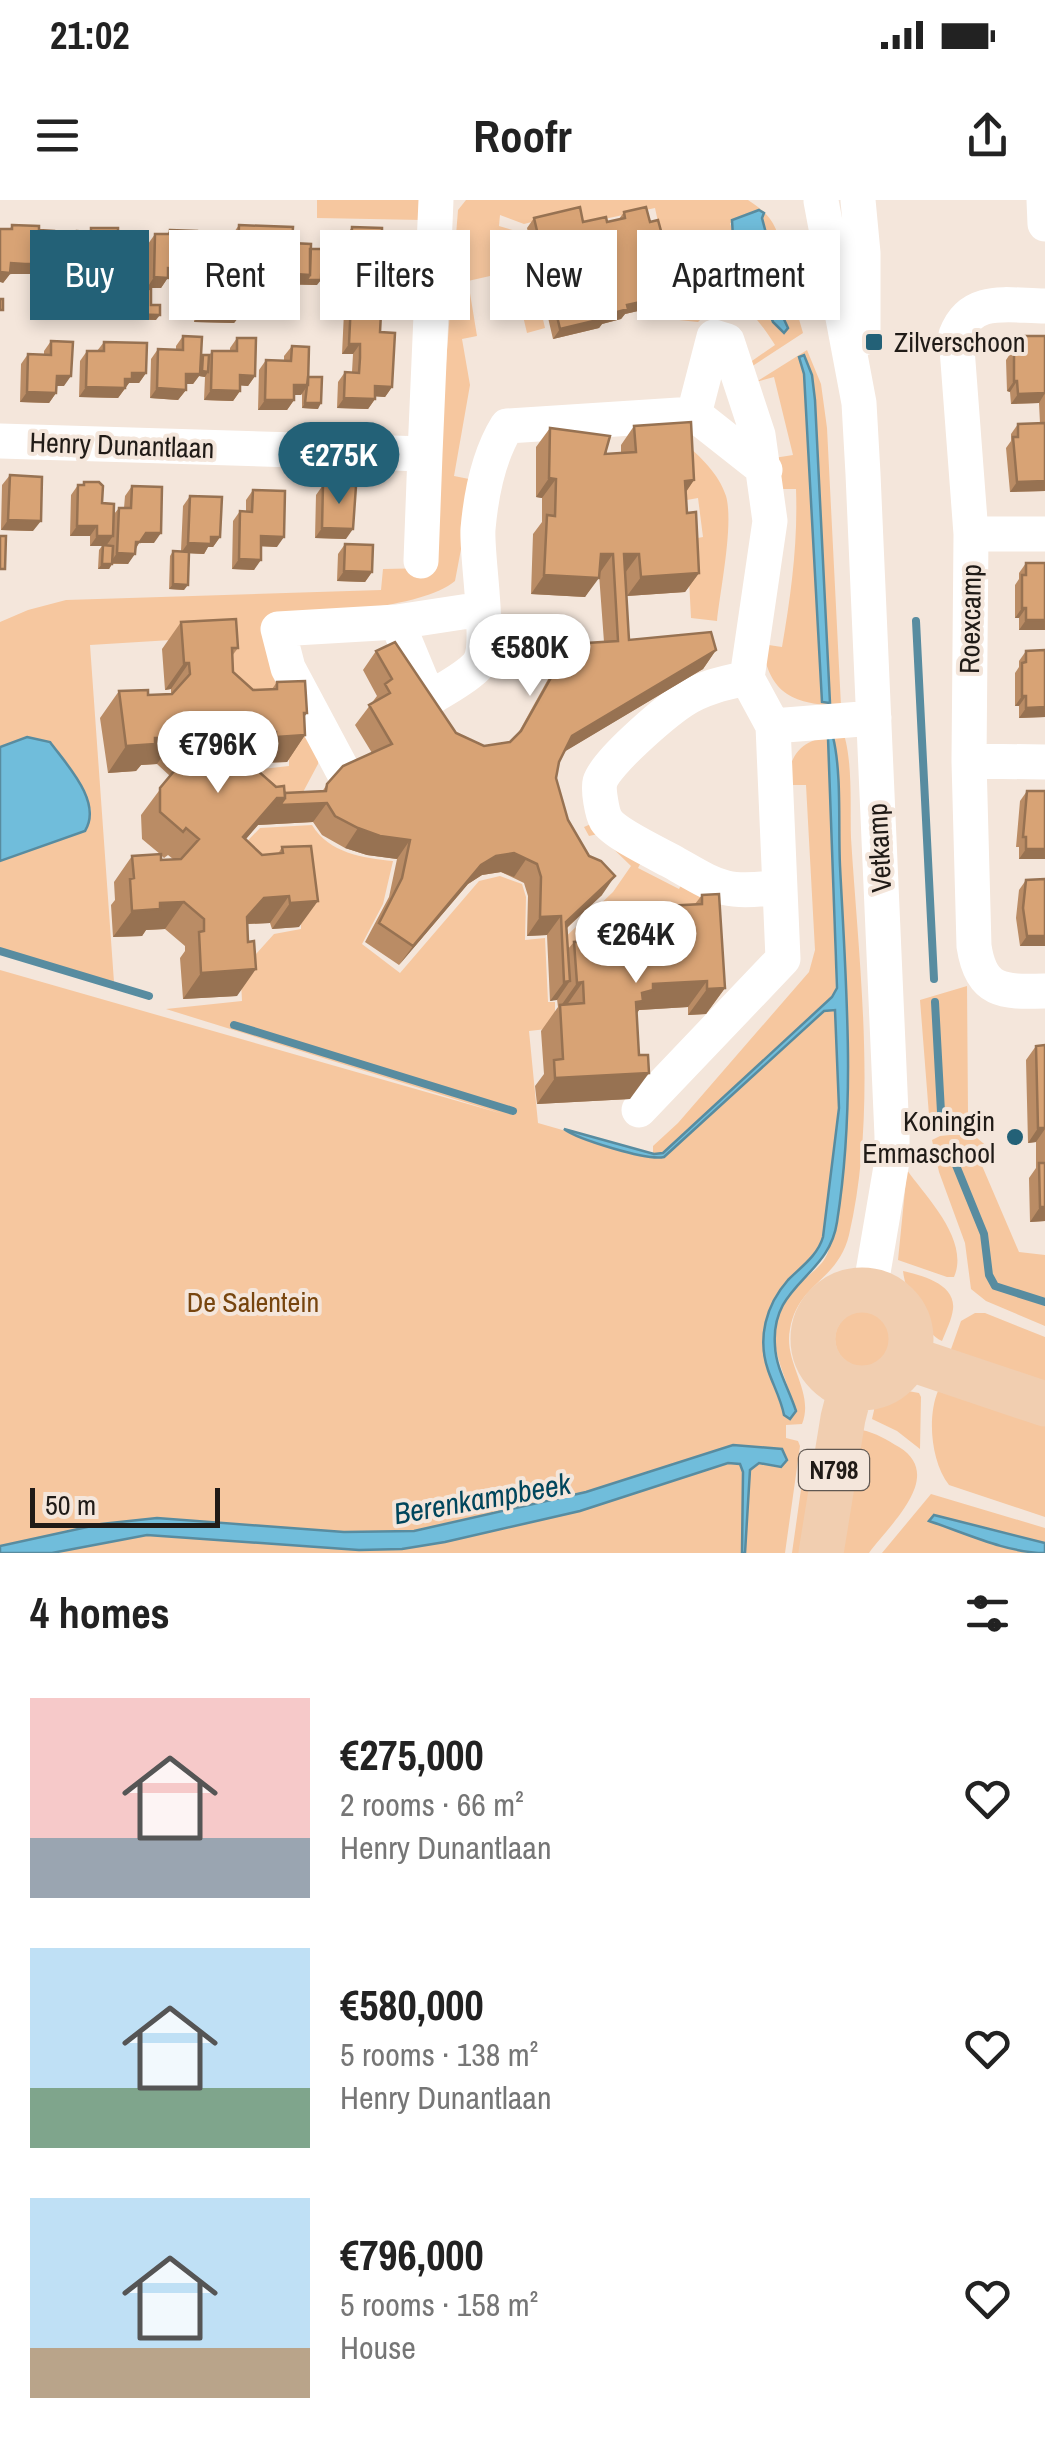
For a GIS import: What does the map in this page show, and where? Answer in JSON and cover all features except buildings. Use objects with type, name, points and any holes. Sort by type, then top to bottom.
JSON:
[{"type":"main road","points":[[870,1290],[889,1297],[909,1322],[912,1341],[908,1358],[897,1374],[882,1384],[852,1387],[835,1380],[817,1359],[812,1340],[814,1325],[828,1302],[841,1294],[870,1290]]},
{"type":"main road","points":[[908,1358],[1045,1404]]},
{"type":"main road","name":"N798","points":[[821,1553],[843,1418],[852,1387]]},
{"type":"street","points":[[421,561],[436,200]]},
{"type":"street","points":[[820,200],[845,200]]},
{"type":"street","name":"Vetkamp","points":[[820,200],[859,403]]},
{"type":"street","name":"Vetkamp","points":[[858,200],[863,353],[859,403],[892,1136],[892,1161],[870,1290]]},
{"type":"street","points":[[1044,200],[1045,224]]},
{"type":"street","name":"Roexcamp","points":[[1045,306],[981,308],[966,314],[956,335],[971,534],[968,761],[974,946],[978,966],[997,1002],[1045,992]]},
{"type":"street","points":[[639,1110],[784,959],[773,726],[747,678],[770,522],[758,435],[726,342],[714,336],[694,414]]},
{"type":"street","points":[[397,622],[421,680],[432,696],[477,666],[483,655],[478,530],[494,447],[507,426],[694,414],[764,470]]},
{"type":"street","name":"Henry Dunantlaan","points":[[0,442],[425,454]]},
{"type":"street","points":[[971,534],[1045,534]]},
{"type":"street","points":[[344,773],[288,668],[278,629],[397,622],[482,609]]},
{"type":"street","points":[[747,678],[711,686],[682,701],[609,767],[600,783],[604,818],[608,824],[722,890],[742,892],[778,887]]},
{"type":"street","points":[[773,726],[874,718]]},
{"type":"street","points":[[968,761],[1045,762]]},
{"type":"green space","points":[[317,200],[421,200],[423,220],[317,218]]},
{"type":"green space","points":[[466,200],[748,200],[769,217],[776,230],[765,230],[764,213],[730,223],[732,230],[660,230],[655,208],[577,225],[567,213],[524,224],[500,215],[499,226],[513,230],[490,230],[490,276],[470,281],[470,230],[456,230],[458,210]]},
{"type":"green space","points":[[470,293],[477,336],[462,339],[470,385],[454,476],[474,480],[455,581],[418,598],[393,604],[267,617],[319,754],[318,764],[294,809],[266,810],[262,769],[289,766],[289,741],[260,705],[223,672],[220,637],[90,645],[114,982],[0,948],[0,861],[85,831],[91,809],[66,763],[27,737],[0,747],[0,622],[66,600],[381,590],[383,569],[430,568],[449,320],[470,320]]},
{"type":"green space","points":[[524,320],[543,320],[545,328],[527,333]]},
{"type":"green space","points":[[756,320],[778,320],[784,333],[788,328],[784,320],[799,320],[803,333],[751,367],[749,363],[775,345]]},
{"type":"green space","points":[[807,350],[821,384],[827,428],[841,706],[810,703],[787,694],[778,686],[766,662],[762,644],[782,647],[793,569],[796,489],[777,489],[774,458],[793,455],[774,377],[756,382]],"holes":[[[799,357],[807,362],[815,400],[830,703],[822,701],[804,374]]]},
{"type":"green space","points":[[683,442],[714,473],[726,496],[727,540],[717,621],[691,618],[687,540],[703,537],[698,498],[687,500]]},
{"type":"green space","name":"De Salentein","points":[[843,732],[850,769],[862,987],[863,1139],[858,1188],[844,1250],[801,1301],[790,1329],[791,1354],[805,1412],[802,1424],[786,1425],[786,1438],[798,1441],[800,1446],[785,1553],[0,1553],[0,970],[503,1114],[166,1009],[242,1001],[240,962],[248,963],[274,934],[301,929],[300,870],[227,862],[260,828],[312,825],[337,848],[393,861],[383,904],[362,944],[400,973],[479,881],[500,876],[522,884],[526,897],[525,940],[545,938],[548,1002],[555,1002],[555,1011],[564,1012],[564,1027],[529,1031],[538,1123],[653,1156],[653,1146],[678,1123],[809,972],[815,950],[806,785],[787,785],[792,761],[803,746]],"holes":[[[833,737],[848,1029],[846,1109],[828,1252],[824,1261],[787,1298],[776,1324],[776,1350],[790,1396],[791,1419],[784,1414],[767,1369],[763,1341],[771,1306],[821,1245],[834,1164],[839,1092],[828,738]]]},
{"type":"green space","points":[[600,820],[645,855],[638,868],[679,889],[685,878],[716,909],[647,915],[620,922],[614,931],[618,962],[559,964],[558,944],[613,892],[631,866],[598,834],[589,836],[584,827]]},
{"type":"green space","points":[[967,986],[968,1114],[959,1121],[930,1128],[920,1000]]},
{"type":"green space","points":[[971,1133],[989,1148],[980,1161],[1019,1252],[1045,1255],[1045,1326],[986,1301],[971,1289],[965,1243],[939,1172],[932,1140]]},
{"type":"green space","points":[[907,1170],[951,1234],[956,1248],[954,1277],[898,1260]]},
{"type":"green space","points":[[903,1271],[936,1282],[949,1293],[953,1309],[942,1341],[916,1311]]},
{"type":"green space","points":[[863,1311],[883,1319],[891,1339],[883,1359],[863,1367],[843,1359],[835,1339],[843,1319]]},
{"type":"green space","points":[[975,1313],[985,1313],[1045,1337],[1045,1387],[950,1352],[961,1321]]},
{"type":"green space","points":[[908,1391],[921,1397],[920,1449],[897,1431],[872,1419],[875,1406]]},
{"type":"green space","points":[[938,1391],[1045,1424],[1045,1517],[949,1485],[938,1464],[933,1439]]},
{"type":"green space","points":[[862,1430],[899,1447],[912,1459],[917,1472],[915,1486],[900,1515],[869,1553],[836,1553]]},
{"type":"green space","points":[[806,1454],[816,1462],[804,1553],[792,1553]]},
{"type":"green space","points":[[931,1494],[1045,1528],[1045,1543],[985,1528],[958,1531],[1031,1553],[882,1553]]},
{"type":"water","points":[[759,210],[764,213],[765,230],[733,230],[732,220]]},
{"type":"water","points":[[784,320],[788,328],[784,333],[773,322]]},
{"type":"water","points":[[804,355],[812,375],[815,400],[830,703],[822,702],[804,374],[799,357]]},
{"type":"water","points":[[27,737],[50,742],[65,761],[86,796],[89,820],[85,831],[0,861],[0,747]]},
{"type":"water","points":[[833,737],[839,784],[847,1000],[846,1133],[832,1241],[790,1294],[776,1325],[778,1363],[796,1411],[790,1419],[784,1415],[768,1370],[764,1334],[769,1311],[780,1290],[813,1255],[823,1237],[839,1108],[835,1010],[824,1011],[664,1157],[612,1148],[564,1129],[654,1154],[663,1153],[832,997],[837,988],[828,738]]},
{"type":"water","points":[[733,1445],[782,1449],[787,1460],[781,1467],[759,1463],[750,1470],[745,1553],[743,1472],[740,1464],[728,1463],[580,1511],[402,1549],[359,1550],[147,1535],[52,1553],[0,1553],[0,1546],[101,1524],[157,1518],[344,1532],[414,1531],[586,1492]]},
{"type":"water","points":[[934,1515],[1045,1543],[1045,1553],[986,1542],[929,1521]]},
{"type":"waterway","points":[[916,621],[934,979]]},
{"type":"waterway","points":[[0,951],[149,996]]},
{"type":"waterway","points":[[935,1002],[941,1112]]},
{"type":"waterway","points":[[234,1025],[513,1111]]},
{"type":"waterway","points":[[953,1158],[984,1234],[989,1275],[995,1286],[1045,1302]]},
{"type":"place","name":"Zilverschoon","points":[[874,342]]},
{"type":"place","name":"Koningin Emmaschool","points":[[1015,1137]]},
{"type":"water label","name":"Berenkampbeek","points":[[482,1498]]}]
